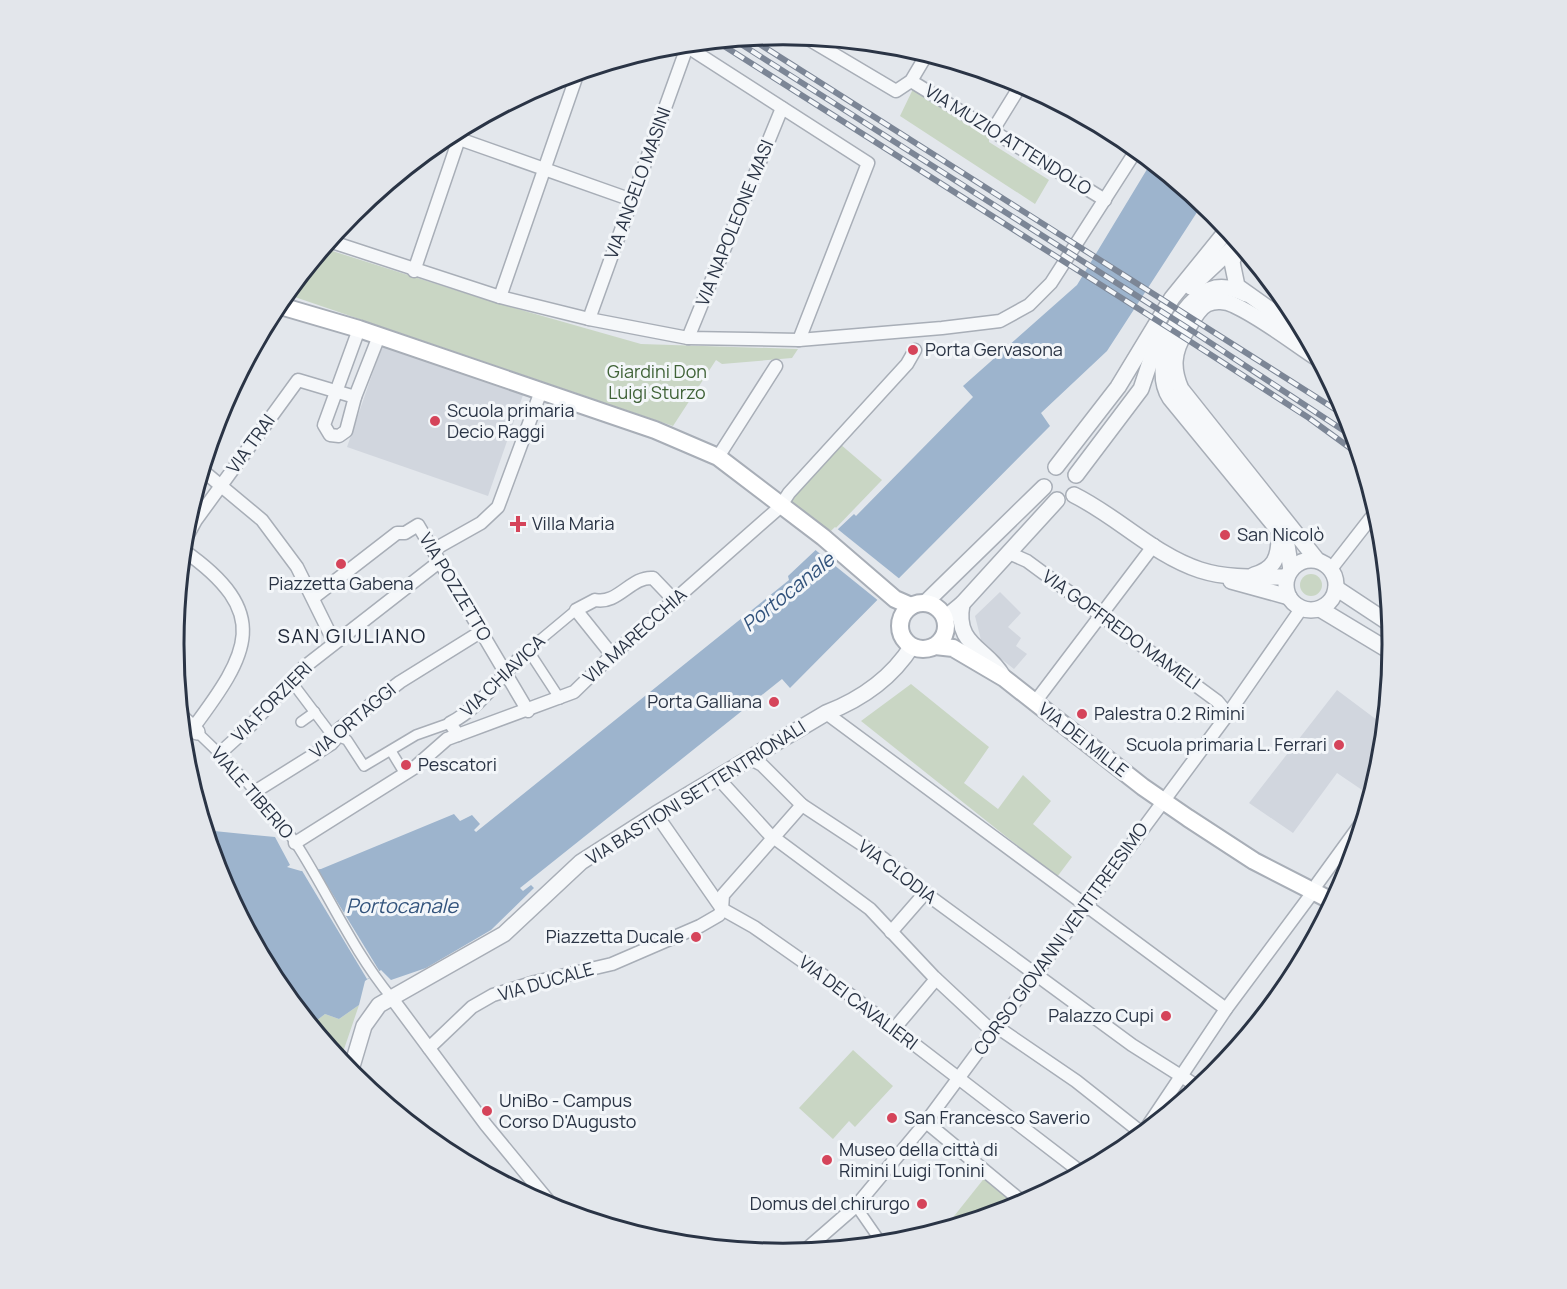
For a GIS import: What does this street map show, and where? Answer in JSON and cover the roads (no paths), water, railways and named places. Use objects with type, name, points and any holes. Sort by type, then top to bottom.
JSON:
[{"type":"main road","points":[[287,308],[359,329],[655,430],[718,457],[780,507],[823,537],[895,599],[938,607],[946,623],[943,638],[935,646],[921,649],[912,646],[902,635],[901,620],[895,599]]},
{"type":"main road","points":[[901,620],[918,604]]},
{"type":"main road","name":"VIA DEI MILLE","points":[[946,623],[1004,678],[1163,800],[1235,847],[1257,854],[1315,888]]},
{"type":"main road","name":"VIA DEI MILLE","points":[[935,646],[953,648],[1004,678]]},
{"type":"main road","points":[[1315,888],[1329,892]]},
{"type":"main road","points":[[1315,888],[1327,897]]},
{"type":"street","points":[[820,46],[896,91],[911,81],[922,62]]},
{"type":"street","points":[[694,52],[868,163],[799,340]]},
{"type":"street","name":"VIA ANGELO MASINI","points":[[589,319],[682,54]]},
{"type":"street","name":"VIA MUZIO ATTENDOLO","points":[[911,81],[1105,200]]},
{"type":"street","points":[[500,297],[574,83]]},
{"type":"street","points":[[993,130],[1016,92]]},
{"type":"street","name":"VIA NAPOLEONE MASI","points":[[688,338],[782,108]]},
{"type":"street","points":[[465,137],[632,200]]},
{"type":"street","points":[[414,271],[454,144]]},
{"type":"street","points":[[338,244],[414,271],[500,297],[589,319],[688,338],[799,340],[918,330],[1000,321],[1029,305],[1051,283],[1132,157]]},
{"type":"street","points":[[1056,467],[1067,468],[1076,475],[1078,485],[1074,495],[1066,500],[1057,501],[1048,495],[1044,487],[1046,475],[1056,467],[1118,387],[1175,300],[1222,237]]},
{"type":"street","points":[[1076,475],[1134,399],[1145,380],[1160,329],[1175,300],[1233,248]]},
{"type":"street","points":[[1235,250],[1232,270],[1237,286],[1290,325]]},
{"type":"street","points":[[1246,294],[1232,288],[1216,288],[1201,294],[1188,308],[1164,350],[1162,375],[1168,396],[1279,531],[1287,545],[1289,574],[1286,590],[1289,597],[1301,609],[1320,609],[1383,648]]},
{"type":"street","points":[[1306,351],[1234,305],[1216,301],[1203,307],[1180,342],[1174,358],[1176,379],[1181,390],[1317,560],[1331,569],[1335,577],[1336,588],[1332,601],[1320,609]]},
{"type":"street","points":[[359,329],[324,425],[330,435],[339,436],[346,431],[355,397],[379,336]]},
{"type":"street","name":"VIA MARECCHIA","points":[[295,843],[405,774],[447,739],[528,711],[574,692],[612,655],[780,507],[789,493],[907,364],[915,349],[918,330]]},
{"type":"street","points":[[718,457],[776,366]]},
{"type":"street","name":"VIA TRAI","points":[[198,517],[298,380],[355,397]]},
{"type":"street","points":[[433,550],[481,523],[494,512],[541,391]]},
{"type":"street","points":[[1134,399],[1145,393],[1168,396]]},
{"type":"street","points":[[207,478],[262,520],[297,567],[334,642]]},
{"type":"street","points":[[918,604],[1044,487]]},
{"type":"street","points":[[1074,495],[1177,561],[1218,574],[1236,584],[1289,597]]},
{"type":"street","points":[[946,623],[1057,501]]},
{"type":"street","points":[[1331,569],[1369,520]]},
{"type":"street","name":"VIA POZZETTO","points":[[313,598],[397,533],[405,533],[417,525],[528,711]]},
{"type":"street","points":[[1248,577],[1267,571],[1275,562],[1279,550],[1279,531]]},
{"type":"street","points":[[1035,702],[1154,545]]},
{"type":"street","name":"VIA GOFFREDO MAMELI","points":[[1009,553],[1027,561],[1216,701],[1228,714]]},
{"type":"street","points":[[191,557],[222,583],[244,622],[243,647],[229,677],[195,730]]},
{"type":"street","points":[[1218,574],[1248,577],[1289,574],[1300,562],[1317,560]]},
{"type":"street","name":"VIA FORZIERI","points":[[219,754],[251,725],[291,681],[334,642],[439,562]]},
{"type":"street","name":"VIA CHIAVICA","points":[[450,723],[468,714],[486,696],[504,671],[576,610],[589,602],[603,602],[642,577],[653,578],[674,600]]},
{"type":"street","points":[[1336,588],[1382,619]]},
{"type":"street","name":"VIA DEI MILLE","points":[[963,604],[960,622],[966,637],[996,663],[1004,678]]},
{"type":"street","name":"CORSO GIOVANNI VENTITREESIMO","points":[[813,1243],[856,1206],[926,1122],[1228,714],[1301,609]]},
{"type":"street","points":[[576,610],[612,655]]},
{"type":"street","name":"VIA ORTAGGI","points":[[256,792],[331,744],[337,737],[339,729],[400,682],[482,631]]},
{"type":"street","name":"VIA BASTIONI SETTENTRIONALI","points":[[354,1062],[369,1015],[391,997],[504,934],[581,862],[656,814],[717,777],[758,758],[826,713],[855,702],[897,668],[912,646]]},
{"type":"street","points":[[528,650],[560,699]]},
{"type":"street","points":[[291,681],[331,734],[347,740],[364,766],[416,735],[450,723],[458,735]]},
{"type":"street","points":[[301,722],[315,712]]},
{"type":"street","name":"VIA BASTIONI SETTENTRIONALI","points":[[826,713],[1226,1009]]},
{"type":"street","name":"VIALE TIBERIO","points":[[189,725],[256,792],[295,843],[374,975],[391,997]]},
{"type":"street","points":[[391,751],[405,774]]},
{"type":"street","name":"VIA CLODIA","points":[[758,758],[802,805],[884,859],[1035,975],[1192,1083]]},
{"type":"street","points":[[717,777],[773,836],[870,909],[936,979],[995,1030],[1076,1082],[1135,1130]]},
{"type":"street","points":[[722,909],[723,895],[802,805]]},
{"type":"street","name":"VIA DEI CAVALIERI","points":[[656,814],[722,909],[754,927],[894,1029],[1076,1168]]},
{"type":"street","points":[[1156,1113],[1226,1009],[1351,838]]},
{"type":"street","points":[[891,932],[926,893]]},
{"type":"street","name":"VIA DUCALE","points":[[429,1048],[472,1007],[493,995],[535,982],[612,964],[642,949],[700,926],[719,915],[722,909]]},
{"type":"street","points":[[894,1029],[936,979]]},
{"type":"street","points":[[391,997],[486,1125],[542,1192]]},
{"type":"street","points":[[926,1122],[1016,1197]]},
{"type":"street","points":[[856,1206],[877,1236]]},
{"type":"water","name":"Portocanale","points":[[1147,169],[1197,212],[1107,351],[1041,413],[1050,426],[790,688],[782,679],[520,888],[523,891],[531,885],[534,888],[491,930],[426,968],[391,980],[381,970],[365,981],[359,1005],[339,1019],[325,1014],[317,1020],[285,978],[264,944],[230,874],[214,831],[275,837],[290,865],[287,867],[301,871],[321,869],[454,814],[460,821],[472,815],[480,824],[474,830],[476,832],[789,580],[788,576],[854,514],[856,516],[973,397],[963,386],[1077,285]]},
{"type":"railway","points":[[744,46],[1197,334],[1343,430]]},
{"type":"railway","points":[[762,46],[1334,409]]},
{"type":"railway","points":[[727,48],[1191,342],[1309,418],[1349,447]]},
{"type":"place","name":"Porta Gervasona","points":[[913,350]]},
{"type":"place","name":"Scuola primaria Decio Raggi","points":[[435,421]]},
{"type":"place","name":"Villa Maria","points":[[518,524]]},
{"type":"place","name":"San Nicolò","points":[[1225,535]]},
{"type":"place","name":"Piazzetta Gabena","points":[[341,564]]},
{"type":"place","name":"Porta Galliana","points":[[774,702]]},
{"type":"place","name":"Palestra 0.2 Rimini","points":[[1082,714]]},
{"type":"place","name":"Scuola primaria L. Ferrari","points":[[1339,745]]},
{"type":"place","name":"Pescatori","points":[[406,765]]},
{"type":"place","name":"Piazzetta Ducale","points":[[696,937]]},
{"type":"place","name":"Palazzo Cupi","points":[[1166,1016]]},
{"type":"place","name":"UniBo - Campus Corso D'Augusto","points":[[487,1111]]},
{"type":"place","name":"San Francesco Saverio","points":[[892,1118]]},
{"type":"place","name":"Museo della città di Rimini Luigi Tonini","points":[[827,1160]]},
{"type":"place","name":"Domus del chirurgo","points":[[922,1204]]},
{"type":"district","name":"SAN GIULIANO","points":[[352,636]]},
{"type":"park label","name":"Giardini Don Luigi Sturzo","points":[[657,382]]}]
